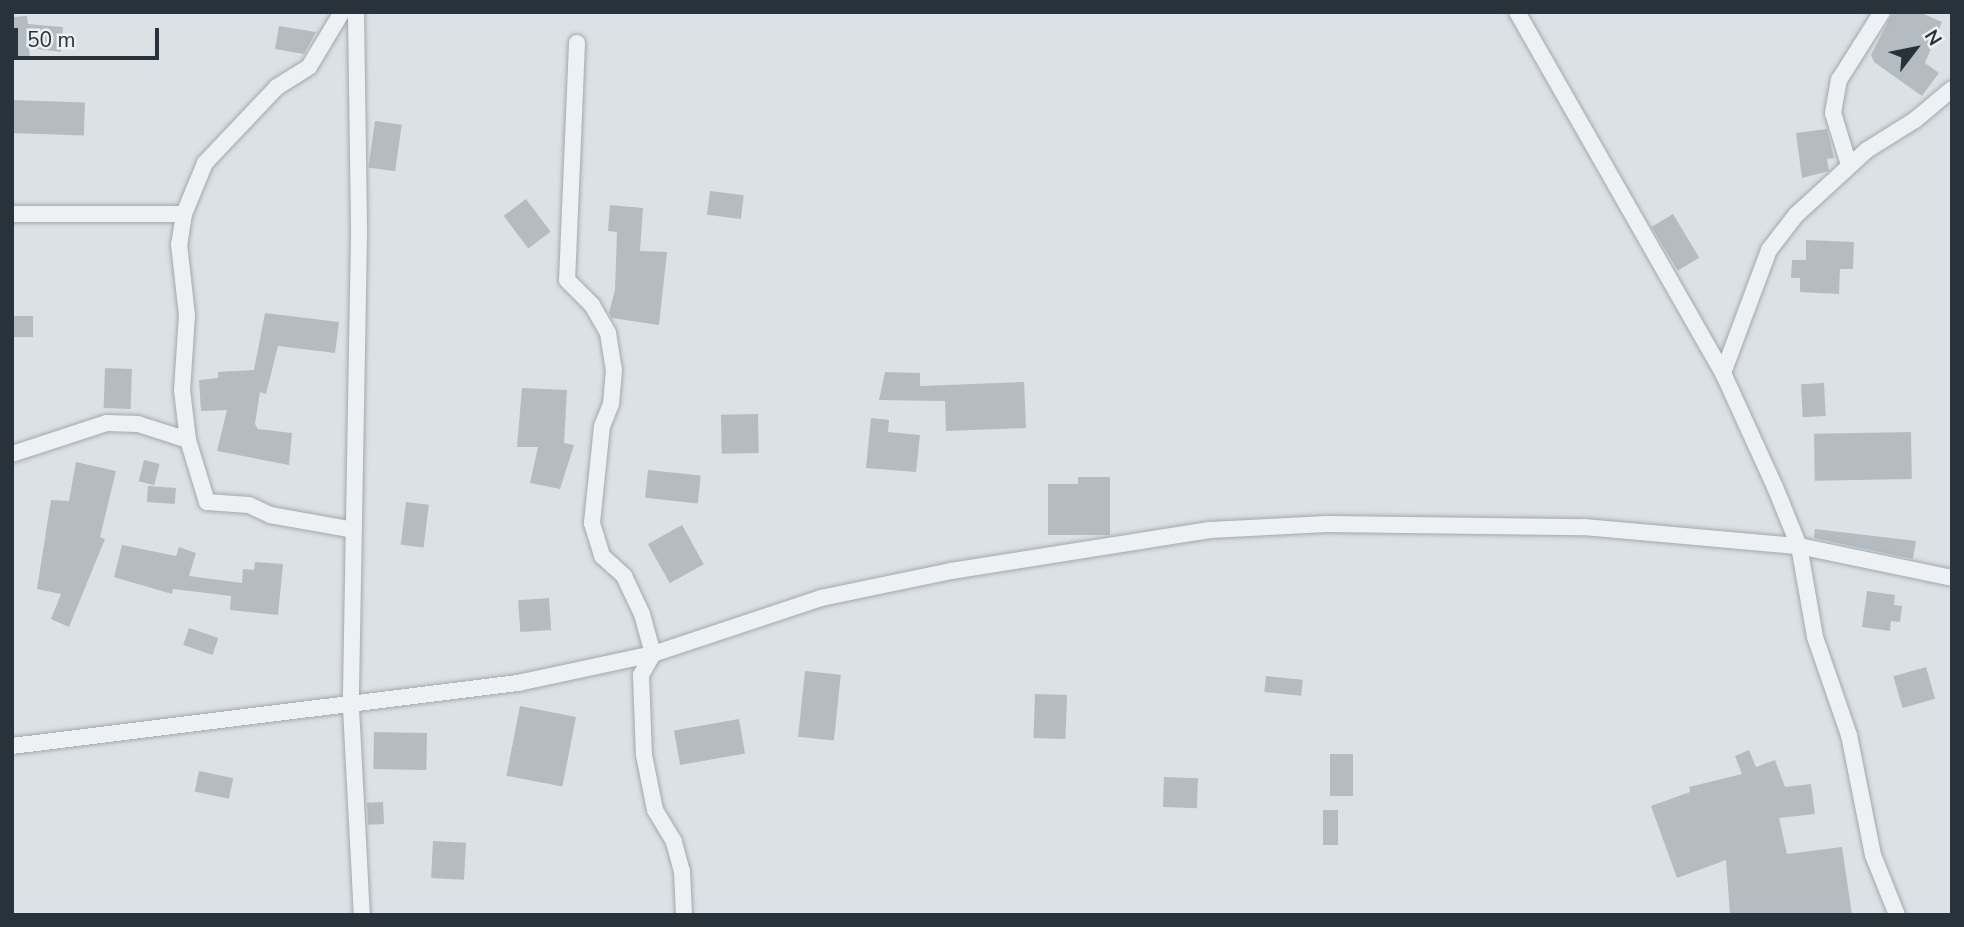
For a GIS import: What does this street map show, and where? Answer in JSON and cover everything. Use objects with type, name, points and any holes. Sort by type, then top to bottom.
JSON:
[{"type":"street","points":[[342,12],[309,67],[277,88],[205,163],[184,214],[179,244],[187,315],[182,390],[188,440],[207,502],[250,505],[270,515],[354,530]]},
{"type":"street","points":[[356,12],[359,234],[351,708],[362,915]]},
{"type":"street","points":[[1517,12],[1724,373],[1799,546],[1815,637],[1849,735],[1873,855],[1897,915]]},
{"type":"street","points":[[1849,165],[1833,113],[1839,80],[1882,12]]},
{"type":"street","points":[[577,43],[567,280],[592,305],[608,333],[614,370],[611,404],[602,426],[592,523],[602,556],[624,576],[642,614],[653,654],[642,675],[645,755],[655,810],[674,842],[682,871],[684,915]]},
{"type":"street","points":[[1724,373],[1769,250],[1796,215],[1849,165],[1952,89]]},
{"type":"street","points":[[12,214],[184,214]]},
{"type":"street","points":[[12,454],[107,423],[138,424],[188,440]]},
{"type":"street","points":[[12,746],[351,708],[518,683],[653,654],[821,598],[951,570],[1210,530],[1327,524],[1584,527],[1799,546],[1952,578]]},
{"type":"building","points":[[1893,12],[1919,12],[1942,22],[1925,63],[1939,73],[1922,96],[1874,62],[1871,55]]},
{"type":"building","points":[[27,16],[28,24],[63,27],[61,52],[29,48],[30,58],[12,59],[12,17]]},
{"type":"building","points":[[279,26],[316,32],[304,54],[275,49]]},
{"type":"building","points":[[12,100],[85,103],[84,136],[12,133]]},
{"type":"building","points":[[375,121],[402,125],[395,171],[368,168]]},
{"type":"building","points":[[1827,129],[1834,158],[1827,159],[1829,171],[1802,178],[1796,133]]},
{"type":"building","points":[[710,191],[744,195],[741,219],[707,215]]},
{"type":"building","points":[[526,199],[551,232],[528,249],[504,216]]},
{"type":"building","points":[[610,205],[643,208],[640,251],[667,252],[659,325],[612,318],[609,313],[615,290],[617,232],[608,231]]},
{"type":"building","points":[[1673,214],[1699,258],[1678,271],[1652,227]]},
{"type":"building","points":[[1806,240],[1854,242],[1853,269],[1840,269],[1839,294],[1800,292],[1800,278],[1791,278],[1792,260],[1806,260]]},
{"type":"building","points":[[265,313],[339,322],[335,353],[278,346],[266,394],[260,392],[255,424],[258,429],[292,433],[289,465],[217,451],[227,410],[201,411],[199,380],[218,378],[218,372],[254,370]]},
{"type":"building","points":[[12,316],[33,316],[33,337],[12,337]]},
{"type":"building","points":[[105,368],[132,369],[131,409],[104,408]]},
{"type":"building","points":[[885,372],[920,373],[920,386],[1024,382],[1026,428],[946,431],[945,401],[879,400]]},
{"type":"building","points":[[1824,383],[1826,416],[1803,417],[1801,384]]},
{"type":"building","points":[[522,388],[567,390],[564,443],[574,445],[560,489],[530,483],[538,447],[517,447]]},
{"type":"building","points":[[758,414],[759,453],[722,454],[721,415]]},
{"type":"building","points":[[871,418],[889,420],[888,432],[920,435],[916,472],[866,468]]},
{"type":"building","points":[[1911,432],[1912,479],[1815,481],[1814,434]]},
{"type":"building","points":[[144,460],[160,464],[154,485],[139,481]]},
{"type":"building","points":[[76,462],[116,471],[100,537],[105,539],[69,627],[51,619],[61,594],[37,589],[51,500],[69,501]]},
{"type":"building","points":[[648,470],[701,476],[698,503],[645,498]]},
{"type":"building","points":[[1078,477],[1110,477],[1110,535],[1048,535],[1048,484],[1078,484]]},
{"type":"building","points":[[148,486],[176,488],[175,504],[147,502]]},
{"type":"building","points":[[406,502],[429,505],[424,547],[401,545]]},
{"type":"building","points":[[682,525],[704,564],[670,583],[648,544]]},
{"type":"building","points":[[1815,529],[1916,541],[1913,559],[1814,538]]},
{"type":"building","points":[[122,545],[176,556],[179,547],[196,553],[189,576],[242,583],[243,569],[254,570],[255,562],[283,564],[278,615],[230,610],[231,596],[173,589],[172,594],[114,577]]},
{"type":"building","points":[[1867,591],[1895,595],[1894,605],[1902,606],[1900,622],[1891,621],[1890,631],[1862,627]]},
{"type":"building","points":[[549,598],[551,630],[520,632],[518,600]]},
{"type":"building","points":[[189,628],[218,638],[212,655],[183,645]]},
{"type":"building","points":[[1926,667],[1935,699],[1902,708],[1893,676]]},
{"type":"building","points":[[805,671],[841,675],[834,740],[798,737]]},
{"type":"building","points":[[1266,676],[1303,680],[1301,696],[1264,692]]},
{"type":"building","points":[[1035,694],[1067,695],[1065,739],[1033,738]]},
{"type":"building","points":[[520,706],[576,717],[562,787],[506,776]]},
{"type":"building","points":[[739,719],[745,753],[680,765],[674,730]]},
{"type":"building","points":[[374,732],[427,733],[426,770],[373,769]]},
{"type":"building","points":[[1749,750],[1756,767],[1775,760],[1785,787],[1811,784],[1815,814],[1779,818],[1787,854],[1842,847],[1852,915],[1730,915],[1726,860],[1677,878],[1651,806],[1690,792],[1689,787],[1742,774],[1735,756]]},
{"type":"building","points":[[1330,754],[1353,754],[1353,796],[1330,796]]},
{"type":"building","points":[[199,771],[233,778],[229,799],[195,792]]},
{"type":"building","points":[[1164,777],[1198,778],[1197,808],[1163,807]]},
{"type":"building","points":[[383,802],[384,824],[368,825],[367,803]]},
{"type":"building","points":[[1323,810],[1338,810],[1338,845],[1323,845]]},
{"type":"building","points":[[433,841],[466,843],[464,880],[431,878]]}]
